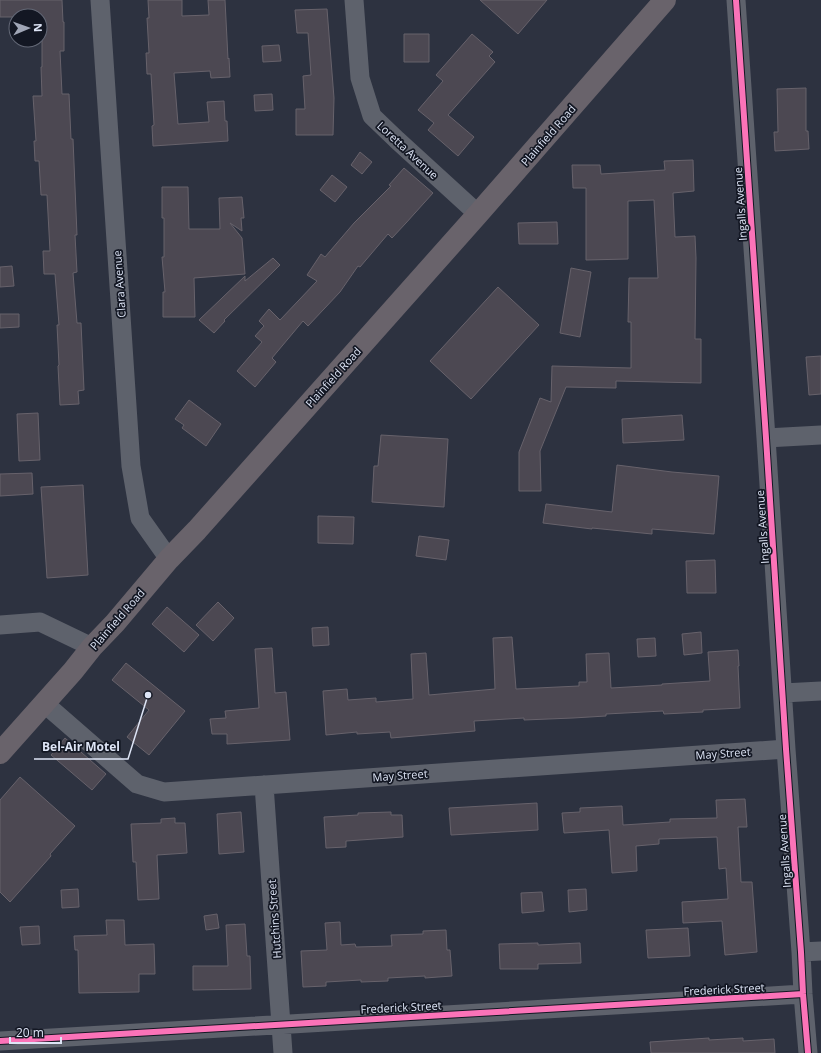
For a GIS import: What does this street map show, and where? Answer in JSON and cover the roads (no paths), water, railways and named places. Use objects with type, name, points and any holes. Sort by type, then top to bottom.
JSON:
[{"type":"main road","name":"Plainfield Road","points":[[0,753],[45,704],[169,558],[197,530],[666,0]]},
{"type":"street","name":"Clara Avenue","points":[[100,0],[131,466],[140,518],[169,558]]},
{"type":"street","name":"Loretta Avenue","points":[[354,0],[360,78],[372,116],[478,214]]},
{"type":"street","name":"Ingalls Avenue","points":[[736,0],[808,1053]]},
{"type":"street","points":[[766,438],[821,435]]},
{"type":"street","points":[[0,625],[40,622],[92,647]]},
{"type":"street","points":[[783,693],[821,691]]},
{"type":"street","name":"May Street","points":[[45,704],[137,784],[164,792],[786,748]]},
{"type":"street","name":"Hutchins Street","points":[[264,785],[283,1053]]},
{"type":"street","points":[[801,952],[821,951]]},
{"type":"street","name":"Frederick Street","points":[[0,1041],[803,994]]},
{"type":"place","name":"Bel-Air Motel","points":[[148,695]]}]
